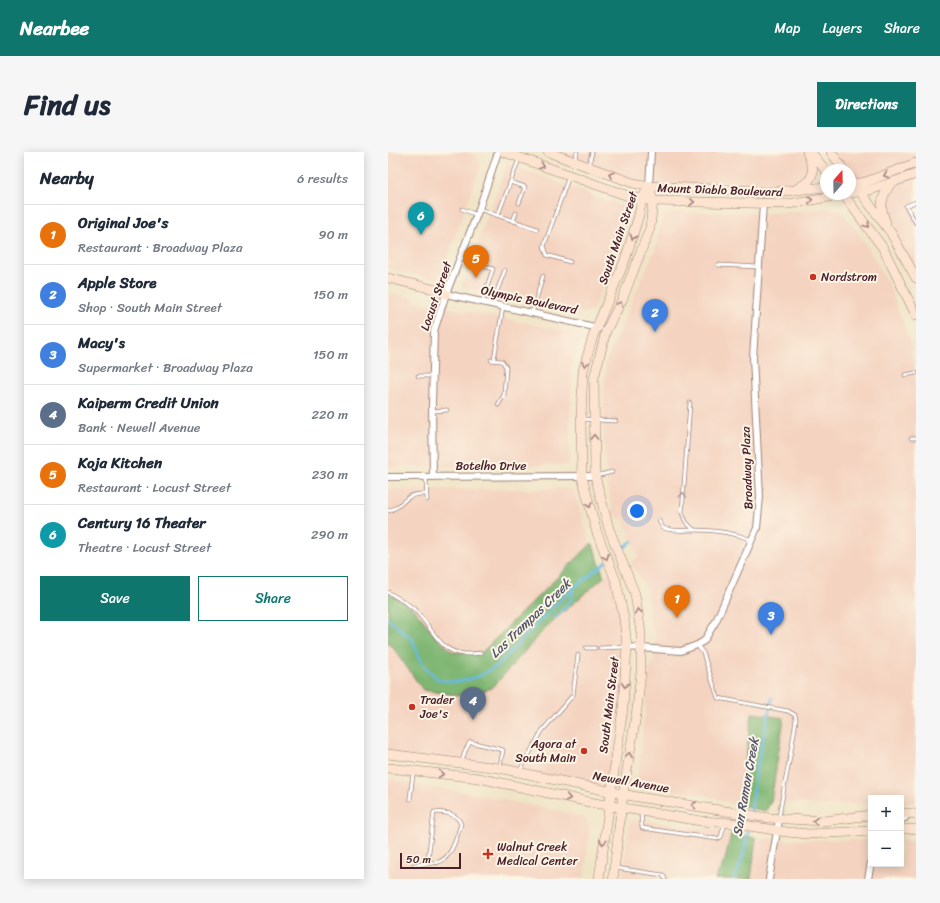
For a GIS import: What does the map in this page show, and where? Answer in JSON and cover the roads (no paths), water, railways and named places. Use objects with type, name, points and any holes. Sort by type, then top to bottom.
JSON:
[{"type":"main road","name":"Mount Diablo Boulevard","points":[[504,152],[570,176],[642,199],[653,201],[788,204],[820,198]]},
{"type":"main road","name":"Mount Diablo Boulevard","points":[[548,152],[576,157],[588,167],[633,183],[649,186],[764,193],[820,188]]},
{"type":"main road","points":[[794,190],[807,184],[812,177],[812,165],[807,152]]},
{"type":"main road","points":[[811,152],[820,164]]},
{"type":"main road","points":[[831,152],[840,164]]},
{"type":"main road","points":[[856,181],[873,179],[916,163]]},
{"type":"main road","points":[[856,192],[916,174]]},
{"type":"main road","points":[[892,182],[884,194],[881,206],[883,216],[916,278]]},
{"type":"main road","name":"South Main Street","points":[[599,879],[622,708],[627,646],[624,619],[616,581],[597,533],[582,477],[581,419],[583,371],[586,354],[625,260],[637,223],[642,199],[649,186]]},
{"type":"main road","name":"South Main Street","points":[[613,879],[621,808],[641,672],[640,618],[630,576],[609,529],[595,476],[594,378],[606,331],[622,300],[650,228],[653,201],[649,186]]},
{"type":"main road","points":[[856,188],[891,233]]},
{"type":"main road","points":[[847,200],[883,248],[916,315]]},
{"type":"main road","name":"Olympic Boulevard","points":[[388,278],[437,290],[446,294]]},
{"type":"main road","name":"Olympic Boulevard","points":[[388,284],[436,295],[446,294]]},
{"type":"main road","name":"Newell Avenue","points":[[388,754],[462,762],[499,768],[610,792],[779,819],[824,821],[868,815]]},
{"type":"main road","points":[[388,768],[485,779],[641,812],[777,830],[830,837],[868,831]]},
{"type":"main road","points":[[904,829],[916,829]]},
{"type":"street","name":"Locust Street","points":[[433,477],[432,411],[434,331],[446,294],[478,212],[498,152]]},
{"type":"street","points":[[649,186],[651,152]]},
{"type":"street","name":"Broadway Plaza","points":[[698,645],[704,640],[713,627],[752,540],[759,520],[760,497],[754,348],[763,204]]},
{"type":"street","name":"Olympic Boulevard","points":[[446,294],[596,327],[606,331]]},
{"type":"street","name":"Botelho Drive","points":[[388,477],[595,476]]},
{"type":"street","points":[[627,646],[681,650],[698,645]]},
{"type":"street","points":[[769,879],[779,819]]},
{"type":"street","points":[[868,879],[870,867]]},
{"type":"lane","points":[[588,167],[592,152]]},
{"type":"lane","points":[[498,215],[519,158]]},
{"type":"lane","points":[[570,176],[544,246],[547,255],[570,262]]},
{"type":"lane","points":[[510,182],[525,187],[519,204]]},
{"type":"lane","points":[[916,202],[906,206],[916,223]]},
{"type":"lane","points":[[462,209],[498,215],[537,229]]},
{"type":"lane","points":[[513,220],[516,213]]},
{"type":"lane","points":[[461,258],[493,269],[482,302]]},
{"type":"lane","points":[[718,265],[760,267]]},
{"type":"lane","points":[[492,304],[505,270]]},
{"type":"lane","points":[[532,313],[543,276]]},
{"type":"lane","points":[[498,405],[504,394],[507,373],[505,363],[493,359],[503,307]]},
{"type":"lane","points":[[905,375],[916,373]]},
{"type":"lane","points":[[418,376],[433,376]]},
{"type":"lane","points":[[690,403],[686,429],[682,513],[686,522],[694,530]]},
{"type":"lane","points":[[432,411],[447,410]]},
{"type":"lane","points":[[581,419],[616,421]]},
{"type":"lane","points":[[911,438],[916,438]]},
{"type":"lane","points":[[595,476],[612,472]]},
{"type":"lane","points":[[426,477],[427,500]]},
{"type":"lane","points":[[388,511],[394,509],[410,495],[426,494]]},
{"type":"lane","points":[[659,521],[663,528],[668,530],[694,530],[735,535],[752,540]]},
{"type":"lane","points":[[388,592],[414,610],[447,649],[462,655],[481,653]]},
{"type":"lane","points":[[698,645],[703,653],[718,698],[788,711],[795,715],[796,719],[790,765],[784,786],[779,819]]},
{"type":"lane","points":[[600,648],[627,646]]},
{"type":"lane","points":[[586,648],[595,648]]},
{"type":"lane","points":[[519,772],[542,730],[573,695],[578,655]]},
{"type":"lane","points":[[462,762],[463,756],[470,742],[503,750],[499,768]]},
{"type":"lane","points":[[410,799],[413,771]]},
{"type":"lane","points":[[414,865],[437,863],[449,854],[461,824],[457,818],[450,813],[434,812],[428,859],[432,863]]},
{"type":"lane","points":[[641,812],[642,828],[717,839],[721,837],[728,823]]},
{"type":"lane","points":[[614,868],[663,875],[665,879]]},
{"type":"waterway","name":"Las Trampas Creek","points":[[621,550],[632,541]]},
{"type":"waterway","name":"Las Trampas Creek","points":[[388,619],[412,639],[422,663],[438,680],[458,682],[480,676],[498,665],[564,596],[606,562]]},
{"type":"waterway","points":[[555,618],[571,601],[573,590]]},
{"type":"waterway","name":"San Ramon Creek","points":[[751,813],[756,771],[772,698]]},
{"type":"waterway","name":"San Ramon Creek","points":[[734,879],[742,860],[749,828]]},
{"type":"place","name":"Century 16 Theater","points":[[421,235]]},
{"type":"place","name":"Nordstrom","points":[[813,277]]},
{"type":"place","name":"Koja Kitchen","points":[[476,278]]},
{"type":"place","name":"Apple Store","points":[[655,332]]},
{"type":"place","name":"Original Joe's","points":[[677,618]]},
{"type":"place","name":"Macy's","points":[[771,635]]},
{"type":"place","name":"Trader Joe's","points":[[412,707]]},
{"type":"place","name":"Kaiperm Credit Union","points":[[473,720]]},
{"type":"place","name":"Agora at South Main","points":[[584,751]]},
{"type":"place","name":"Walnut Creek Medical Center","points":[[488,854]]}]
